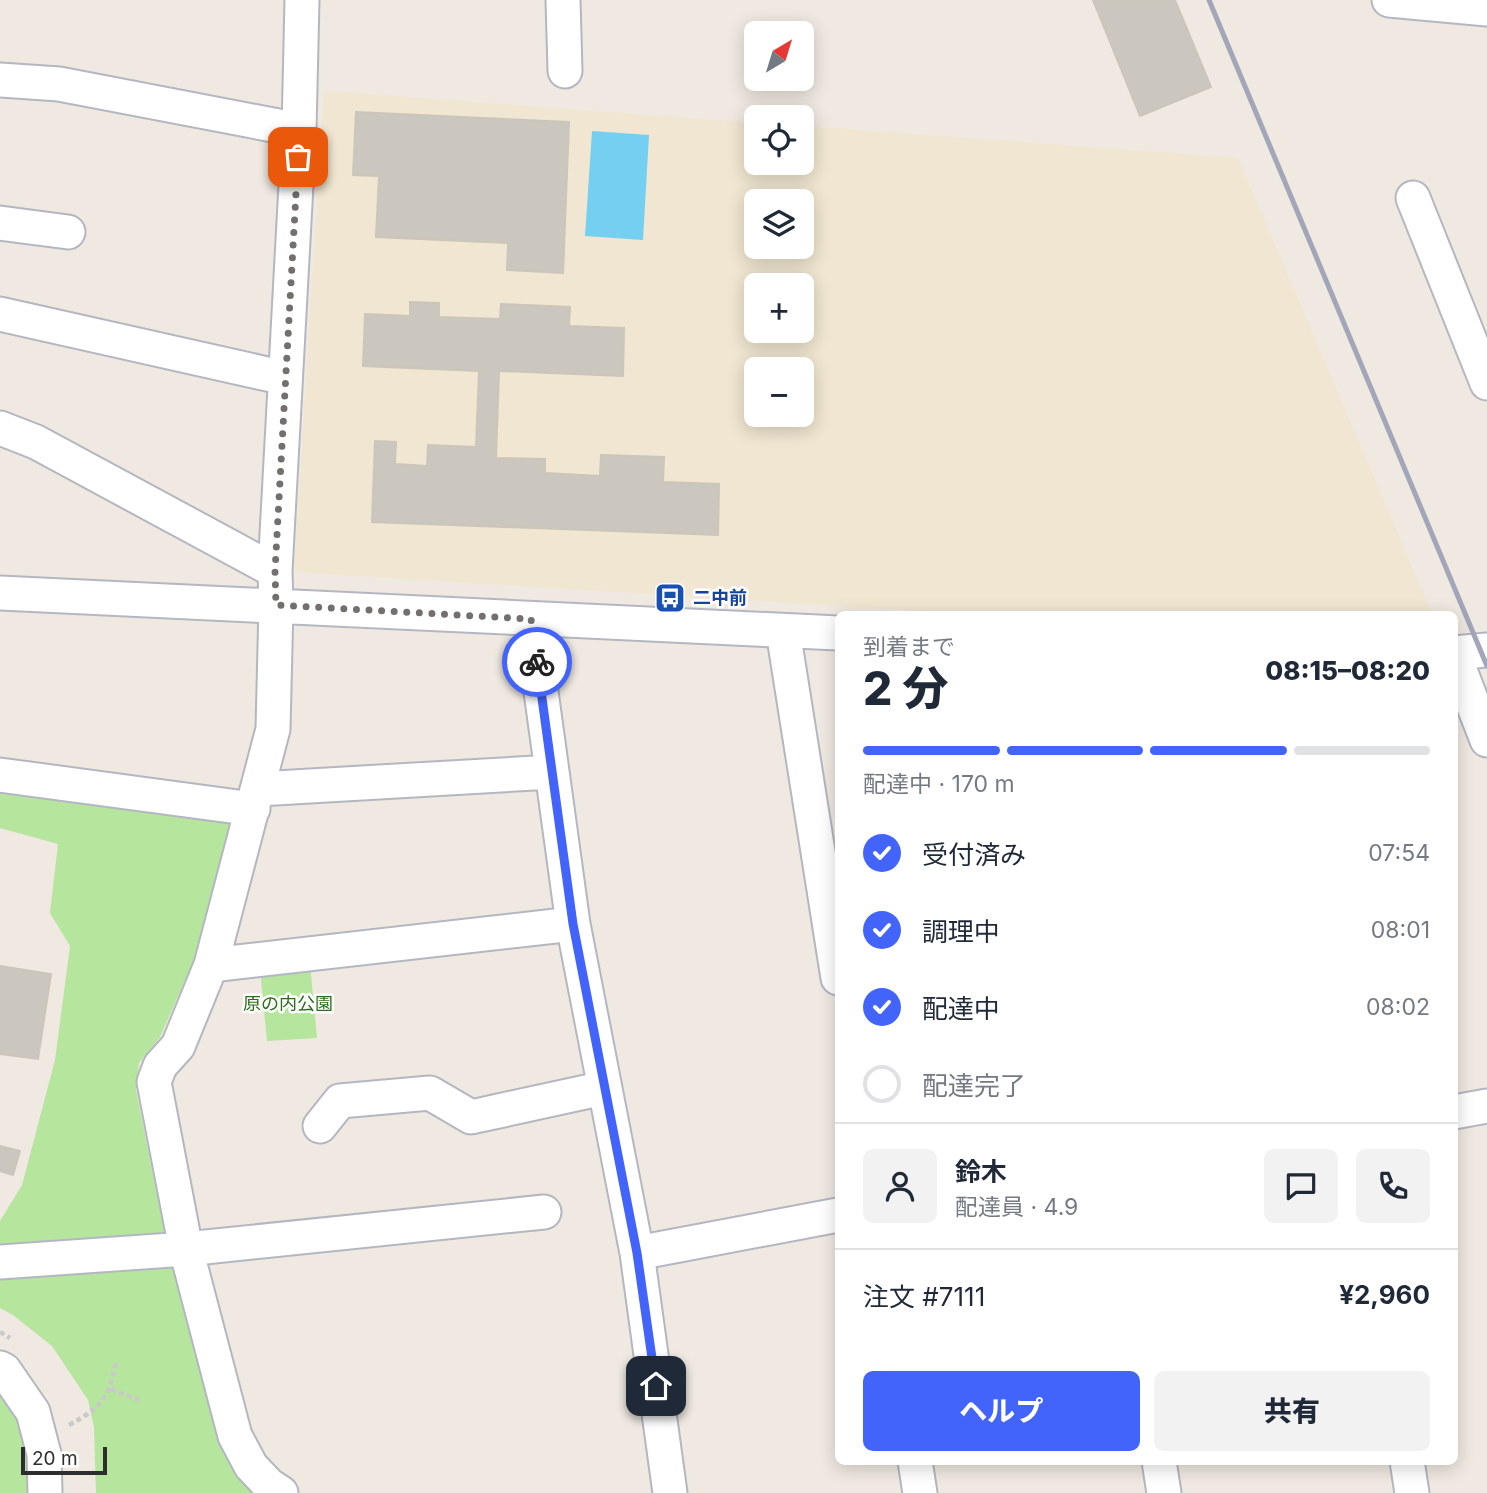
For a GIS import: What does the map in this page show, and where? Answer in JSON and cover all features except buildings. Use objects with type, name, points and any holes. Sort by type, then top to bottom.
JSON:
[{"type":"street","points":[[281,1493],[251,1466],[236,1436],[186,1249],[154,1082],[160,1066],[178,1046],[211,965],[273,729],[275,571],[299,130],[302,0]]},
{"type":"street","points":[[563,0],[565,71]]},
{"type":"street","points":[[1389,0],[1487,9]]},
{"type":"street","points":[[0,80],[58,84],[299,130]]},
{"type":"street","points":[[1413,198],[1487,383]]},
{"type":"street","points":[[0,223],[68,232]]},
{"type":"street","points":[[0,314],[285,378]]},
{"type":"street","points":[[0,428],[36,442],[275,571]]},
{"type":"street","points":[[0,593],[835,633]]},
{"type":"street","points":[[531,619],[573,924],[637,1253],[670,1493]]},
{"type":"street","points":[[783,631],[835,959]]},
{"type":"street","points":[[1458,654],[1487,650]]},
{"type":"street","points":[[1458,664],[1487,740]]},
{"type":"street","points":[[0,775],[256,799],[552,772]]},
{"type":"street","points":[[211,965],[573,924]]},
{"type":"street","points":[[320,1126],[340,1101],[430,1093],[471,1117],[604,1088]]},
{"type":"street","points":[[1458,1111],[1487,1106]]},
{"type":"street","points":[[0,1262],[186,1249],[544,1212]]},
{"type":"street","points":[[637,1253],[835,1216]]},
{"type":"street","points":[[0,1368],[33,1412],[44,1454],[45,1493]]},
{"type":"street","points":[[916,1465],[920,1493]]},
{"type":"street","points":[[1160,1465],[1164,1493]]},
{"type":"street","points":[[1408,1465],[1412,1493]]},
{"type":"path","points":[[69,1425],[92,1413],[111,1389],[116,1362]]},
{"type":"path","points":[[111,1389],[141,1401]]},
{"type":"shaded area","points":[[324,91],[744,122],[744,175],[814,175],[814,127],[1238,158],[1431,611],[921,611],[294,572]]},
{"type":"green space","points":[[0,775],[231,818],[236,824],[200,946],[160,1037],[139,1063],[136,1090],[165,1234],[183,1274],[210,1399],[234,1472],[257,1493],[96,1493],[94,1427],[88,1400],[52,1346],[0,1308],[0,1221],[22,1185],[55,1060],[70,946],[50,913],[58,844],[0,828]]},
{"type":"green space","name":"原の内公園","points":[[310,964],[317,1038],[267,1041],[260,969]]},
{"type":"green space","points":[[0,1391],[26,1434],[28,1493],[0,1493]]},
{"type":"water","points":[[592,131],[649,135],[643,240],[585,236]]},
{"type":"railway","points":[[1209,0],[1487,666]]},
{"type":"way so far","points":[[298,157],[275,571],[276,605],[531,619],[537,662]]},
{"type":"place","name":"二中前","points":[[670,598]]},
{"type":"route","points":[[537,662],[573,924],[637,1253],[656,1386]]}]
